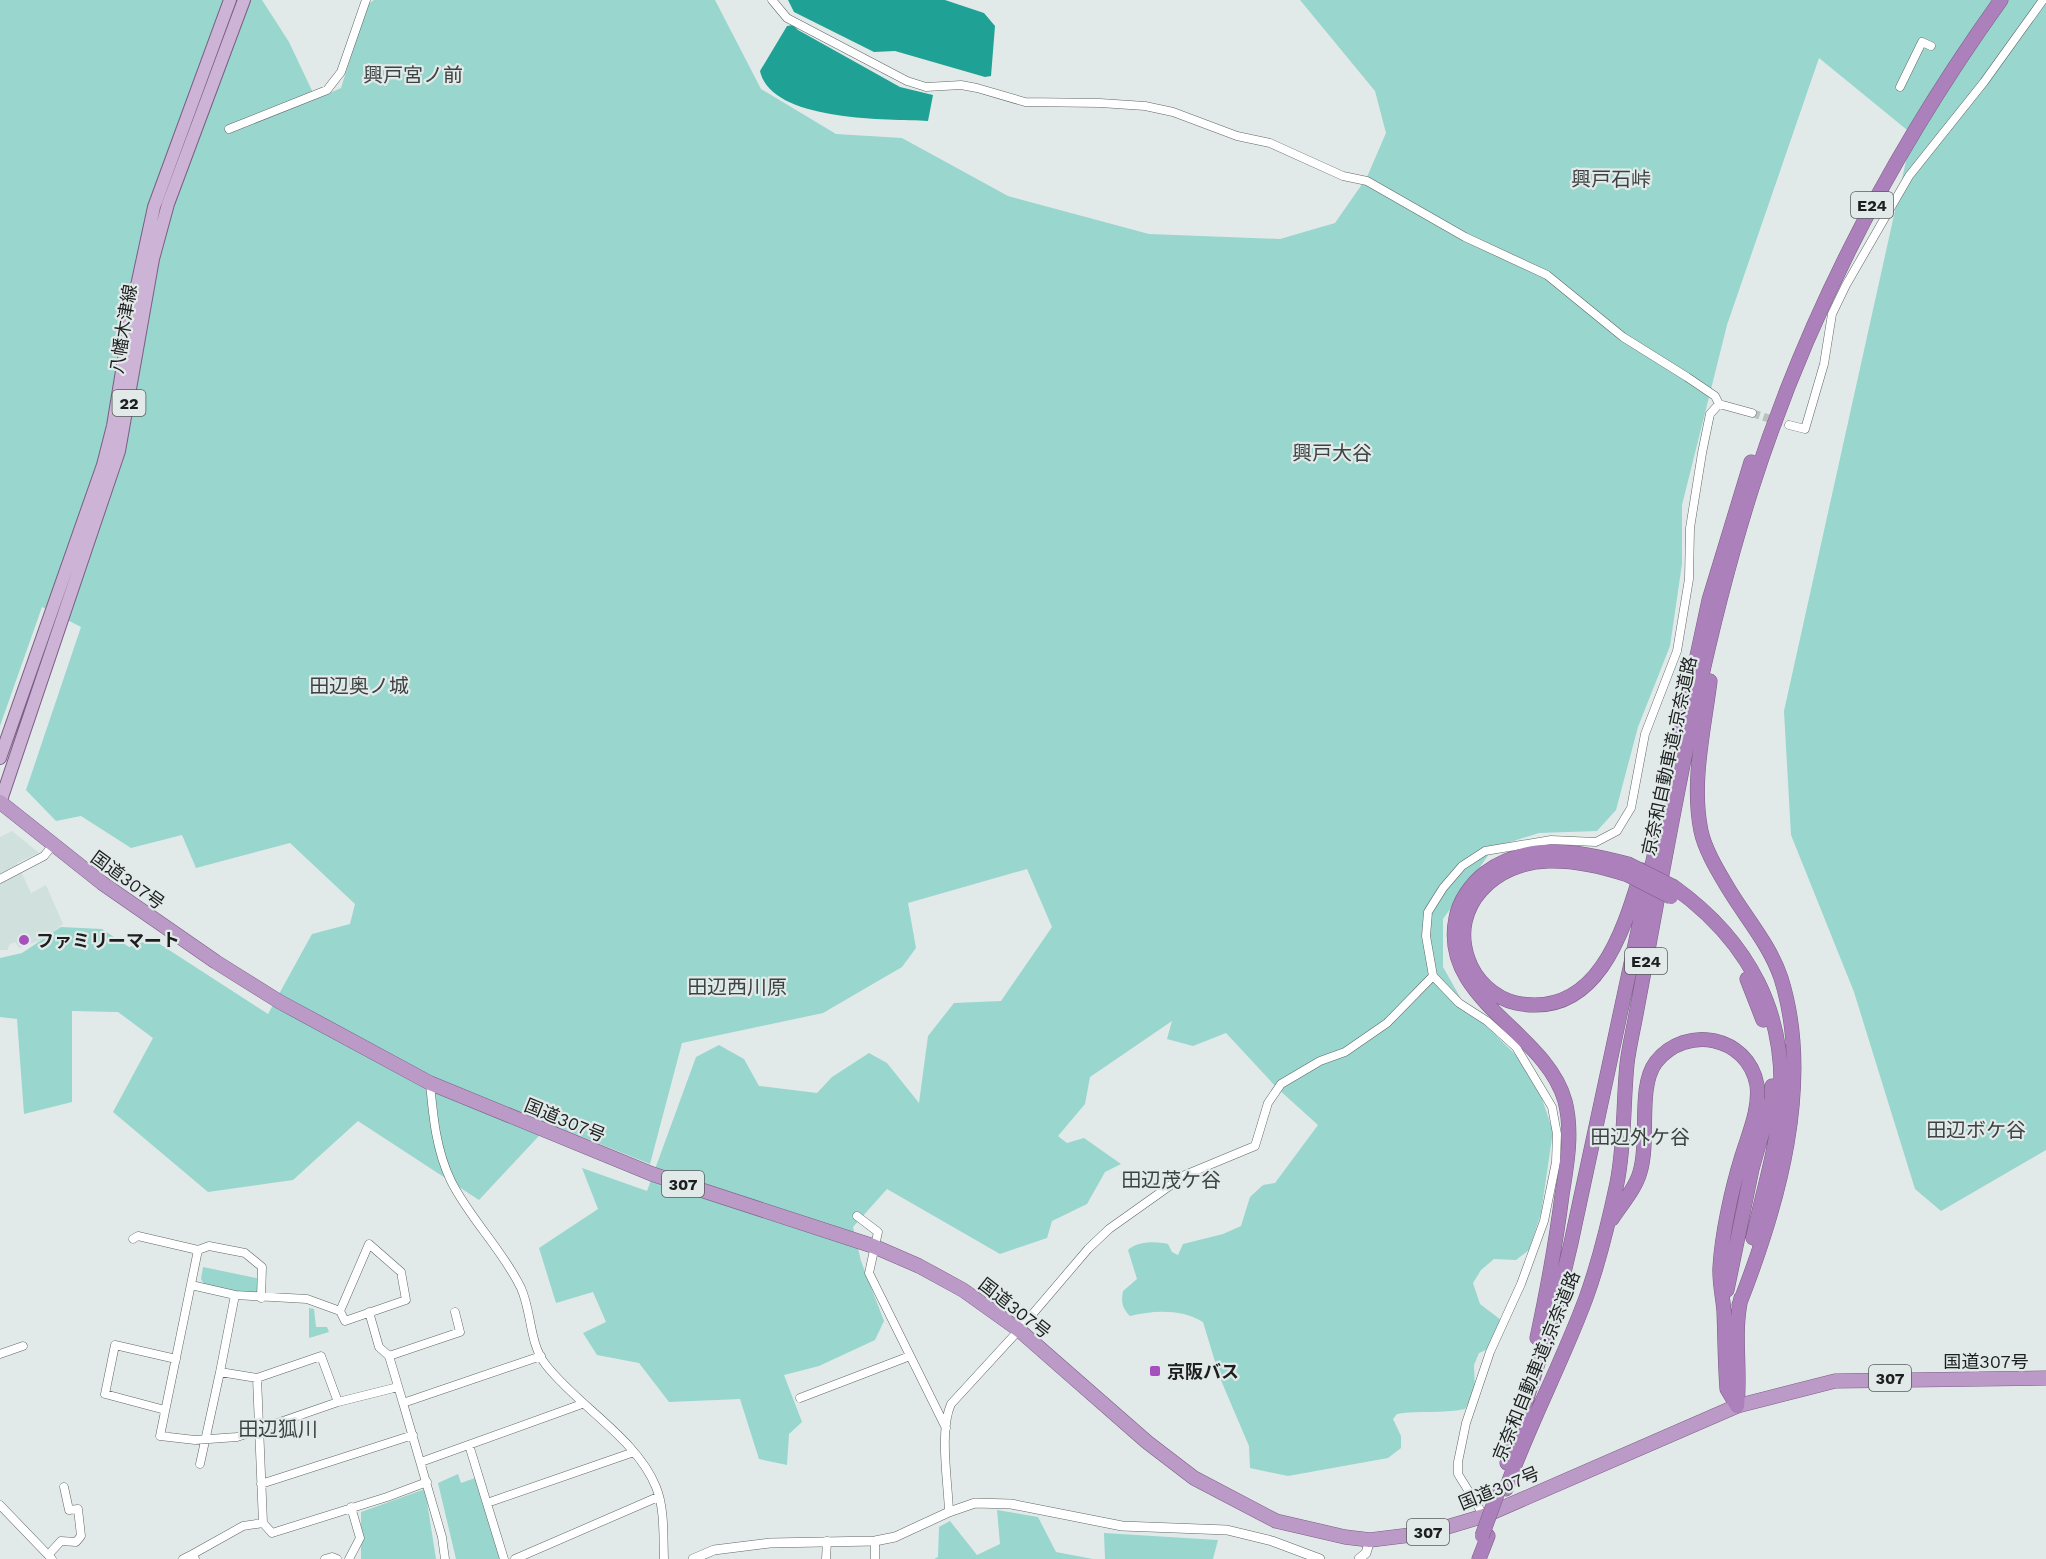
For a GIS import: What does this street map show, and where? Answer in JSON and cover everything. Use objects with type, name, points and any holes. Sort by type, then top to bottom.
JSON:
[{"type":"highway","name":"京奈和自動車道;京奈道路","points":[[1503,1489],[1508,1460],[1557,1302],[1571,1243],[1709,600],[1730,524],[1765,424],[1820,296],[1900,143],[1956,54],[1994,0]]},
{"type":"highway","name":"京奈和自動車道;京奈道路","points":[[1479,1559],[1503,1489],[1587,1295],[1604,1233],[1620,1163],[1627,1064],[1636,1012],[1694,714],[1724,587],[1773,426],[1826,299],[1863,222],[1905,147],[1955,67],[2001,0]]},
{"type":"highway","points":[[1724,587],[1698,770],[1701,832],[1727,888],[1764,943],[1780,975],[1789,1007],[1796,1068],[1782,1166],[1759,1255],[1739,1305]]},
{"type":"highway","points":[[1628,870],[1588,863],[1548,861],[1523,864],[1491,879],[1472,899],[1464,923],[1464,944],[1475,974],[1491,991],[1507,1000],[1525,1005],[1548,1004],[1575,994],[1603,966],[1628,917],[1644,862],[1666,756],[1709,600]]},
{"type":"highway","name":"国道307号","points":[[0,802],[52,846],[145,914],[216,962],[289,1007],[430,1083],[652,1174],[876,1247],[919,1266],[963,1290],[1018,1330],[1147,1443],[1194,1478],[1276,1521],[1345,1537],[1370,1540],[1427,1533],[1484,1516],[1737,1406],[1835,1381],[2046,1378]]},
{"type":"highway","points":[[1508,1460],[1533,1360],[1555,1248],[1568,1154],[1569,1124],[1565,1101],[1550,1066],[1466,980],[1457,960],[1453,930],[1461,902],[1476,881],[1513,858],[1544,851],[1564,851],[1628,870],[1673,892],[1711,916],[1748,961],[1765,997],[1780,1054],[1781,1086],[1778,1123],[1739,1305],[1736,1340],[1739,1384],[1737,1406]]},
{"type":"highway","points":[[1673,892],[1715,932],[1740,965],[1761,1012],[1770,1056],[1772,1098],[1752,1168],[1724,1313]]},
{"type":"highway","points":[[1604,1233],[1640,1174],[1645,1144],[1645,1091],[1648,1076],[1655,1064],[1664,1052],[1684,1041],[1701,1038],[1716,1041],[1731,1048],[1745,1059],[1753,1070],[1758,1095],[1738,1173],[1720,1267],[1727,1389],[1737,1406]]},
{"type":"highway","name":"京奈和自動車道;京奈道路","points":[[1473,1559],[1485,1536]]},
{"type":"main road","name":"八幡木津線","points":[[0,758],[103,465],[113,426],[133,304],[154,207],[230,0]]},
{"type":"main road","name":"八幡木津線","points":[[0,802],[119,451],[153,259],[168,204],[244,0]]},
{"type":"street","points":[[229,129],[327,90],[341,72],[366,0]]},
{"type":"street","points":[[772,0],[787,18],[926,87],[961,85],[1025,102],[1145,106],[1173,112],[1237,136],[1269,143],[1343,176],[1367,181],[1465,237],[1547,275],[1623,337],[1687,377],[1714,396],[1719,404],[1752,413]]},
{"type":"street","points":[[1789,425],[1805,429],[1824,364],[1832,314],[1846,285],[1909,176],[1984,82],[2043,0]]},
{"type":"street","points":[[1900,87],[1922,42],[1931,46]]},
{"type":"street","points":[[1975,76],[1984,82]]},
{"type":"street","points":[[1484,1516],[1458,1474],[1458,1462],[1466,1423],[1490,1352],[1521,1284],[1544,1221],[1556,1162],[1557,1134],[1552,1107],[1516,1047],[1487,1021],[1459,1003],[1433,976],[1426,936],[1428,912],[1443,888],[1462,866],[1485,851],[1516,844],[1551,840],[1596,842],[1617,831],[1631,808],[1645,734],[1677,651],[1689,579],[1690,528],[1702,453],[1710,414],[1719,404]]},
{"type":"street","points":[[0,879],[44,856],[52,846]]},
{"type":"street","points":[[949,1512],[946,1414],[951,1404],[1088,1249],[1109,1229],[1185,1175],[1255,1146],[1268,1103],[1281,1084],[1320,1061],[1346,1052],[1388,1023],[1433,976]]},
{"type":"street","points":[[430,1083],[435,1128],[451,1180],[513,1272],[530,1315],[544,1364],[582,1404],[634,1452],[656,1487],[661,1506],[664,1559]]},
{"type":"street","points":[[857,1216],[878,1232],[869,1273],[939,1420],[946,1429]]},
{"type":"street","points":[[133,1239],[138,1236],[198,1250],[209,1246],[245,1253],[261,1267],[261,1298]]},
{"type":"street","points":[[191,1285],[235,1295],[307,1299],[340,1311],[345,1321],[406,1300],[401,1272],[369,1244],[340,1311]]},
{"type":"street","points":[[198,1250],[160,1436],[205,1440],[259,1431],[338,1402],[398,1387]]},
{"type":"street","points":[[200,1464],[235,1295]]},
{"type":"street","points":[[369,1312],[379,1347],[389,1356],[427,1482],[442,1537],[445,1559]]},
{"type":"street","points":[[389,1356],[460,1332],[455,1312]]},
{"type":"street","points":[[165,1410],[105,1394],[115,1345],[176,1359]]},
{"type":"street","points":[[0,1354],[23,1347]]},
{"type":"street","points":[[220,1372],[257,1378],[321,1356],[338,1402]]},
{"type":"street","points":[[403,1403],[541,1356]]},
{"type":"street","points":[[800,1398],[910,1356]]},
{"type":"street","points":[[257,1378],[263,1523],[272,1533],[427,1482]]},
{"type":"street","points":[[421,1462],[507,1429],[582,1404]]},
{"type":"street","points":[[261,1484],[413,1435]]},
{"type":"street","points":[[469,1445],[504,1559]]},
{"type":"street","points":[[487,1503],[634,1452]]},
{"type":"street","points":[[0,1505],[50,1556],[61,1541],[76,1542],[81,1536],[78,1509],[69,1510],[64,1488]]},
{"type":"street","points":[[515,1559],[658,1497]]},
{"type":"street","points":[[693,1559],[714,1550],[770,1543],[827,1540],[875,1541],[894,1537],[975,1503],[1011,1504],[1122,1527],[1227,1530],[1272,1541],[1320,1559]]},
{"type":"street","points":[[349,1559],[360,1538],[351,1507]]},
{"type":"street","points":[[183,1559],[194,1556],[243,1526],[263,1523]]},
{"type":"street","points":[[826,1559],[827,1540]]},
{"type":"street","points":[[1359,1559],[1366,1553],[1370,1540]]},
{"type":"street","points":[[875,1541],[875,1559]]},
{"type":"street","points":[[325,1559],[332,1557],[337,1559]]},
{"type":"shaded area","points":[[0,0],[262,0],[289,42],[316,99],[341,88],[367,5],[374,0],[715,0],[761,89],[836,134],[902,138],[1008,196],[1149,234],[1280,239],[1335,223],[1367,177],[1386,133],[1375,91],[1300,0],[2046,0],[2046,1150],[1941,1211],[1915,1189],[1854,992],[1791,835],[1784,711],[1912,134],[1819,58],[1727,325],[1682,505],[1682,564],[1670,646],[1638,727],[1616,810],[1597,831],[1539,833],[1494,847],[1443,919],[1443,967],[1464,1004],[1522,1061],[1540,1093],[1553,1131],[1541,1213],[1529,1250],[1516,1260],[1494,1259],[1481,1270],[1473,1283],[1480,1304],[1501,1320],[1495,1346],[1479,1353],[1474,1365],[1475,1391],[1465,1409],[1397,1414],[1393,1419],[1401,1436],[1401,1448],[1388,1458],[1288,1476],[1250,1468],[1249,1446],[1220,1378],[1203,1322],[1186,1315],[1168,1312],[1130,1316],[1124,1307],[1123,1291],[1137,1279],[1128,1250],[1141,1243],[1158,1242],[1168,1244],[1172,1252],[1178,1255],[1183,1244],[1223,1234],[1241,1226],[1250,1197],[1263,1185],[1275,1183],[1318,1125],[1277,1088],[1226,1033],[1193,1046],[1167,1039],[1172,1021],[1090,1077],[1085,1104],[1058,1136],[1067,1143],[1084,1138],[1121,1164],[1105,1172],[1087,1204],[1052,1221],[1047,1238],[1000,1254],[887,1189],[853,1227],[861,1261],[884,1321],[875,1340],[819,1366],[784,1375],[802,1422],[789,1434],[787,1465],[759,1459],[740,1399],[669,1402],[639,1363],[597,1355],[583,1333],[606,1322],[593,1292],[556,1303],[539,1248],[598,1209],[582,1168],[647,1191],[696,1057],[719,1045],[744,1059],[759,1086],[817,1093],[832,1077],[869,1053],[887,1063],[919,1103],[928,1036],[954,1003],[1001,1001],[1052,927],[1027,869],[908,903],[916,948],[902,967],[823,1013],[682,1043],[650,1164],[550,1124],[479,1200],[358,1121],[293,1180],[208,1192],[113,1112],[153,1038],[118,1012],[72,1011],[72,1102],[24,1114],[17,1019],[0,1017],[0,958],[22,953],[61,927],[102,929],[129,947],[152,939],[268,1014],[312,934],[350,924],[355,904],[290,843],[196,868],[182,835],[131,848],[81,816],[56,821],[26,790],[81,627],[42,607],[0,726]]},
{"type":"shaded area","points":[[12,831],[39,853],[17,863],[31,893],[46,885],[63,924],[46,938],[19,948],[15,942],[9,945],[8,950],[0,950],[0,837]]},
{"type":"shaded area","points":[[203,1267],[261,1279],[261,1298],[206,1288],[201,1279]]},
{"type":"shaded area","points":[[309,1308],[314,1309],[316,1327],[327,1327],[329,1332],[309,1338]]},
{"type":"shaded area","points":[[458,1474],[461,1483],[478,1477],[504,1559],[456,1559],[438,1483]]},
{"type":"shaded area","points":[[425,1489],[436,1559],[361,1559],[361,1512]]},
{"type":"shaded area","points":[[997,1510],[1038,1517],[1056,1552],[1093,1559],[934,1559],[938,1557],[939,1527],[950,1521],[977,1555],[1000,1544]]},
{"type":"shaded area","points":[[1104,1533],[1218,1540],[1213,1559],[1105,1559]]},
{"type":"water","points":[[788,0],[945,0],[984,13],[995,26],[991,76],[985,77],[895,51],[874,52],[794,12]]},
{"type":"water","points":[[793,25],[798,30],[900,87],[933,95],[928,121],[859,118],[807,109],[785,100],[769,88],[760,71],[787,26]]},
{"type":"tunnel","points":[[1752,413],[1789,425]]},
{"type":"place","name":"ファミリーマート","points":[[24,940]]},
{"type":"place","name":"京阪バス","points":[[1155,1371]]},
{"type":"district","name":"興戸宮ノ前","points":[[413,75]]},
{"type":"district","name":"興戸石峠","points":[[1611,179]]},
{"type":"district","name":"興戸大谷","points":[[1332,453]]},
{"type":"district","name":"田辺奥ノ城","points":[[359,686]]},
{"type":"district","name":"田辺西川原","points":[[737,987]]},
{"type":"district","name":"田辺ボケ谷","points":[[1976,1130]]},
{"type":"district","name":"田辺外ケ谷","points":[[1640,1137]]},
{"type":"district","name":"田辺茂ケ谷","points":[[1171,1180]]},
{"type":"district","name":"田辺狐川","points":[[278,1429]]}]
